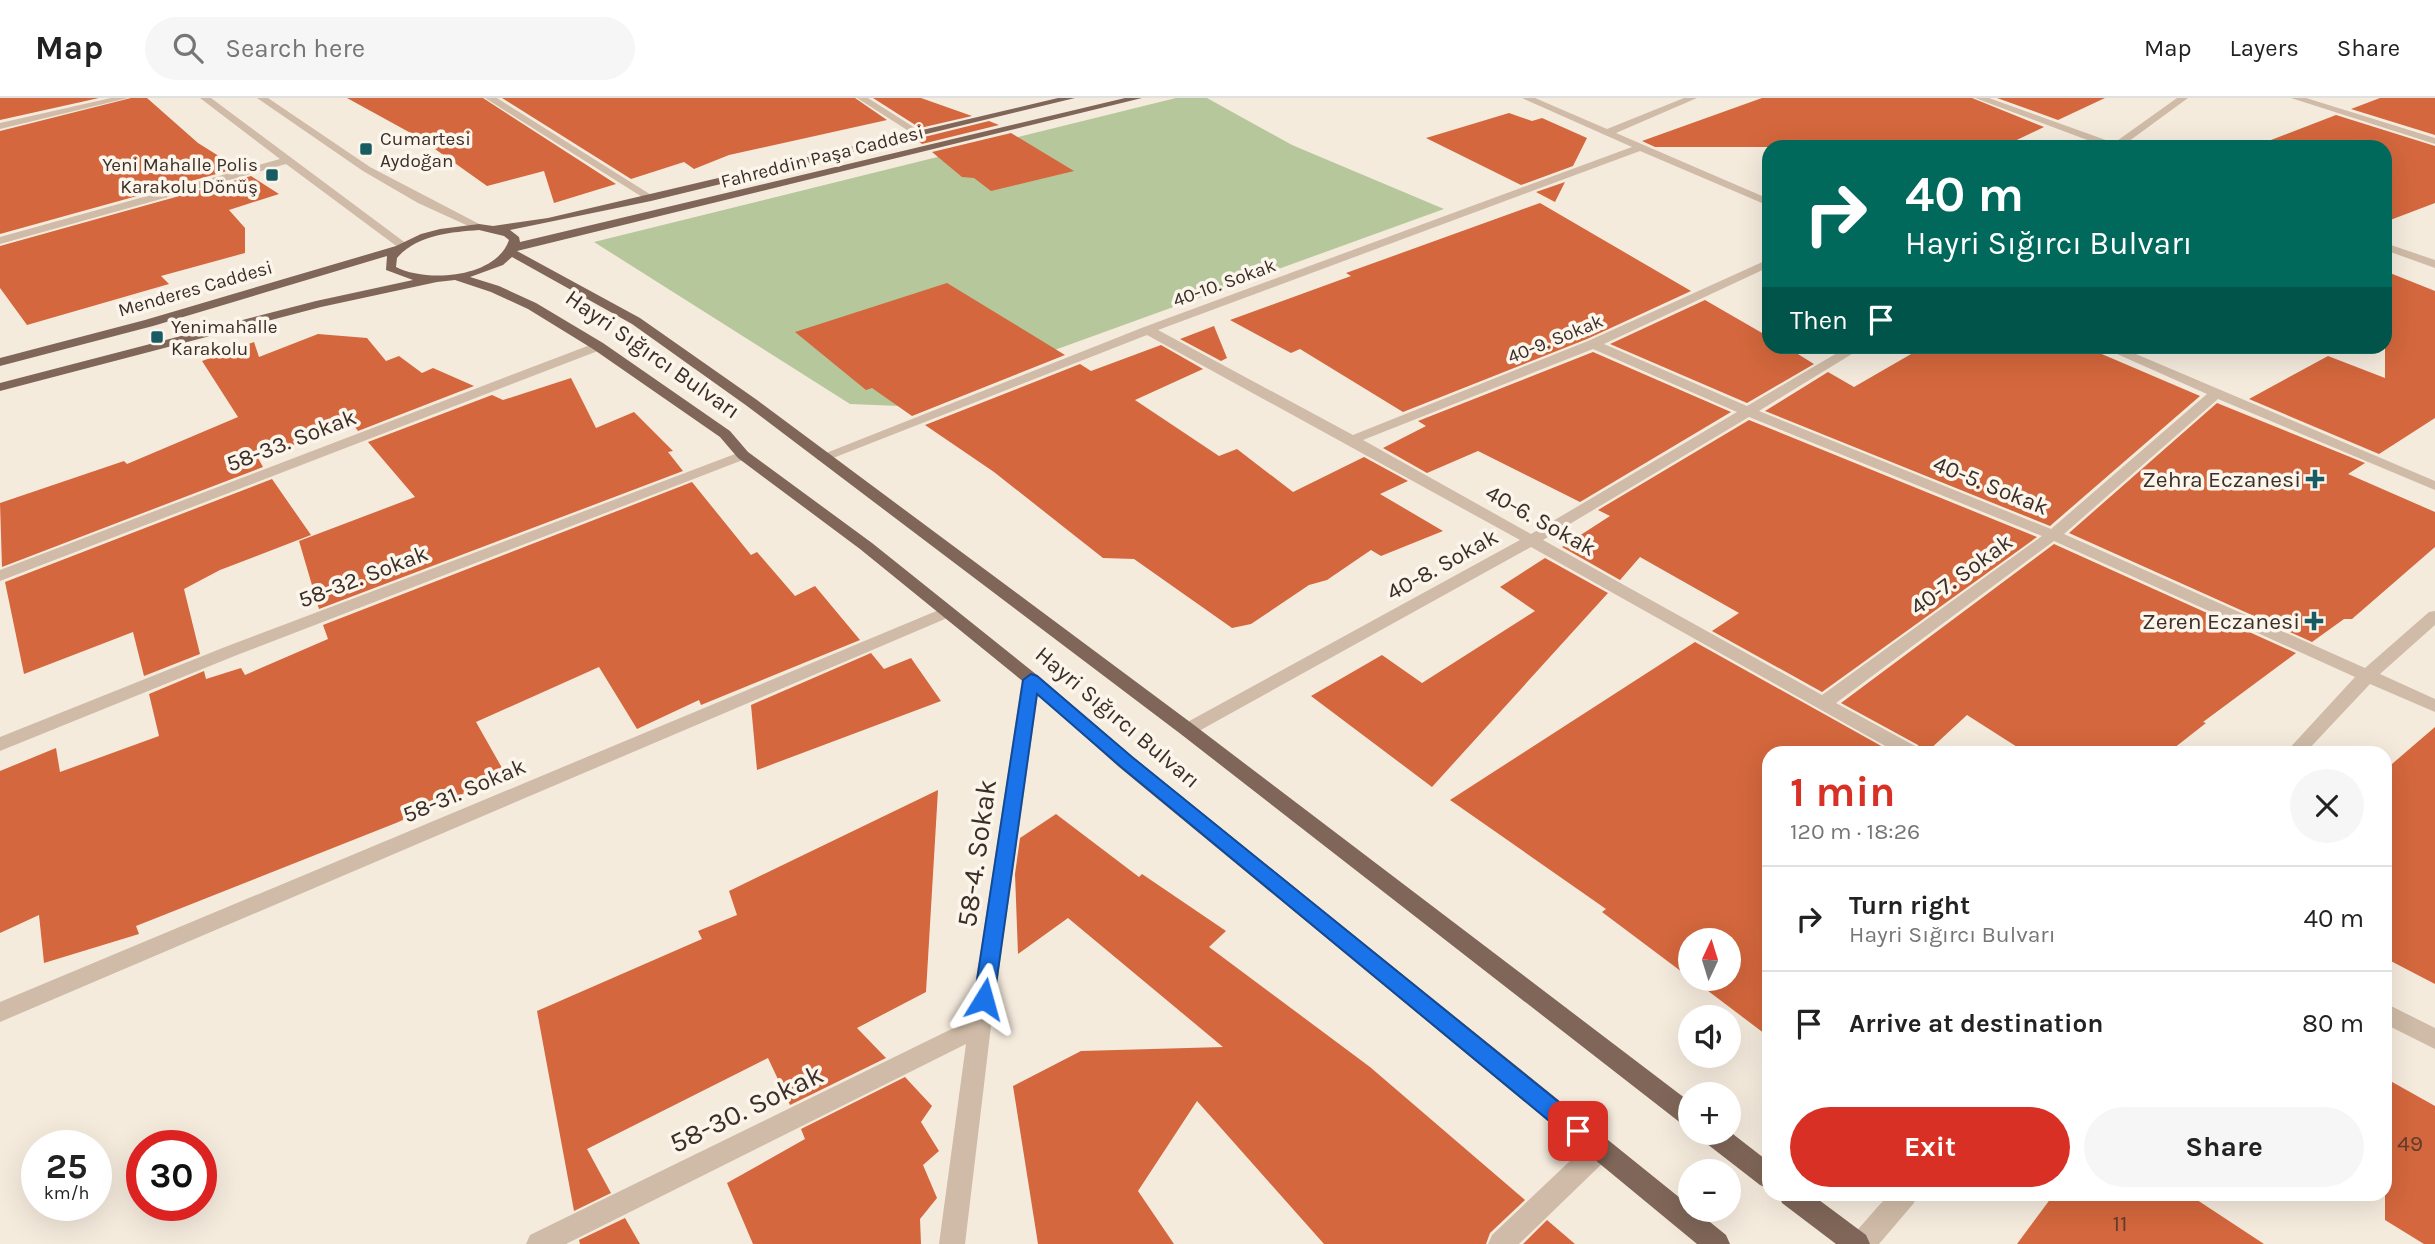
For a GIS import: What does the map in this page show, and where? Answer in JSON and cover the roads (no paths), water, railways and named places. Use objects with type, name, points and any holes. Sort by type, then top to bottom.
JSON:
[{"type":"main road","name":"Fahreddin Paşa Caddesi","points":[[479,227],[496,229],[548,221],[1070,98]]},
{"type":"main road","name":"Fahreddin Paşa Caddesi","points":[[456,277],[495,264],[513,250],[1137,98]]},
{"type":"main road","name":"Menderes Caddesi","points":[[0,362],[149,323],[402,247],[445,231],[479,227]]},
{"type":"main road","name":"Hayri Sığırcı Bulvarı","points":[[496,229],[515,239],[513,250],[636,321],[822,457],[1188,730],[1678,1107]]},
{"type":"main road","points":[[402,247],[389,262],[390,268],[396,273],[406,277],[435,279],[456,277]]},
{"type":"main road","name":"Hayri Sığırcı Bulvarı","points":[[456,277],[511,295],[598,346],[725,434],[743,455],[866,546],[1031,680],[1126,762],[1717,1244]]},
{"type":"main road","name":"Menderes Caddesi","points":[[0,387],[320,304],[435,279]]},
{"type":"main road","points":[[1728,1145],[1762,1172]]},
{"type":"main road","points":[[1800,1201],[1857,1244]]},
{"type":"street","points":[[0,126],[123,98]]},
{"type":"street","points":[[205,98],[402,247]]},
{"type":"street","points":[[262,98],[383,179],[479,227]]},
{"type":"street","points":[[489,98],[651,198]]},
{"type":"street","points":[[862,98],[918,133]]},
{"type":"street","points":[[1527,98],[1762,200]]},
{"type":"street","points":[[1607,133],[1692,98]]},
{"type":"street","points":[[1980,98],[2096,140]]},
{"type":"street","points":[[2125,140],[2183,98]]},
{"type":"street","points":[[2296,98],[2435,141]]},
{"type":"street","name":"40-10. Sokak","points":[[822,457],[1148,330],[1641,147]]},
{"type":"street","points":[[0,241],[288,160]]},
{"type":"street","points":[[2392,249],[2435,264]]},
{"type":"street","name":"40-9. Sokak","points":[[1352,440],[1593,344],[1762,266]]},
{"type":"street","name":"40-6. Sokak","points":[[1148,330],[1352,440],[1899,746]]},
{"type":"street","name":"40-5. Sokak","points":[[1593,344],[1746,411],[2053,535],[2435,706]]},
{"type":"street","name":"58-33. Sokak","points":[[0,576],[598,346]]},
{"type":"street","name":"40-8. Sokak","points":[[1188,730],[1532,540],[1845,354]]},
{"type":"street","points":[[2124,354],[2435,486]]},
{"type":"street","name":"40-7. Sokak","points":[[1823,703],[2053,535],[2216,394]]},
{"type":"street","name":"58-32. Sokak","points":[[0,744],[231,651],[743,455]]},
{"type":"street","name":"58-31. Sokak","points":[[0,1012],[946,612]]},
{"type":"street","points":[[2301,746],[2368,676],[2435,616]]},
{"type":"street","name":"58-4. Sokak","points":[[953,1244],[980,1026],[1031,680]]},
{"type":"street","points":[[2392,1017],[2435,1039]]},
{"type":"street","name":"58-30. Sokak","points":[[539,1244],[980,1026]]},
{"type":"street","points":[[1501,1244],[1600,1149]]},
{"type":"street","points":[[1862,1244],[1899,1201]]},
{"type":"place","name":"Cumartesi Aydoğan","points":[[366,149]]},
{"type":"place","name":"Yeni Mahalle Polis Karakolu Dönüş","points":[[272,175]]},
{"type":"place","name":"Yenimahalle Karakolu","points":[[157,337]]},
{"type":"place","name":"Zehra Eczanesi","points":[[2315,479]]},
{"type":"place","name":"Zeren Eczanesi","points":[[2314,621]]}]
